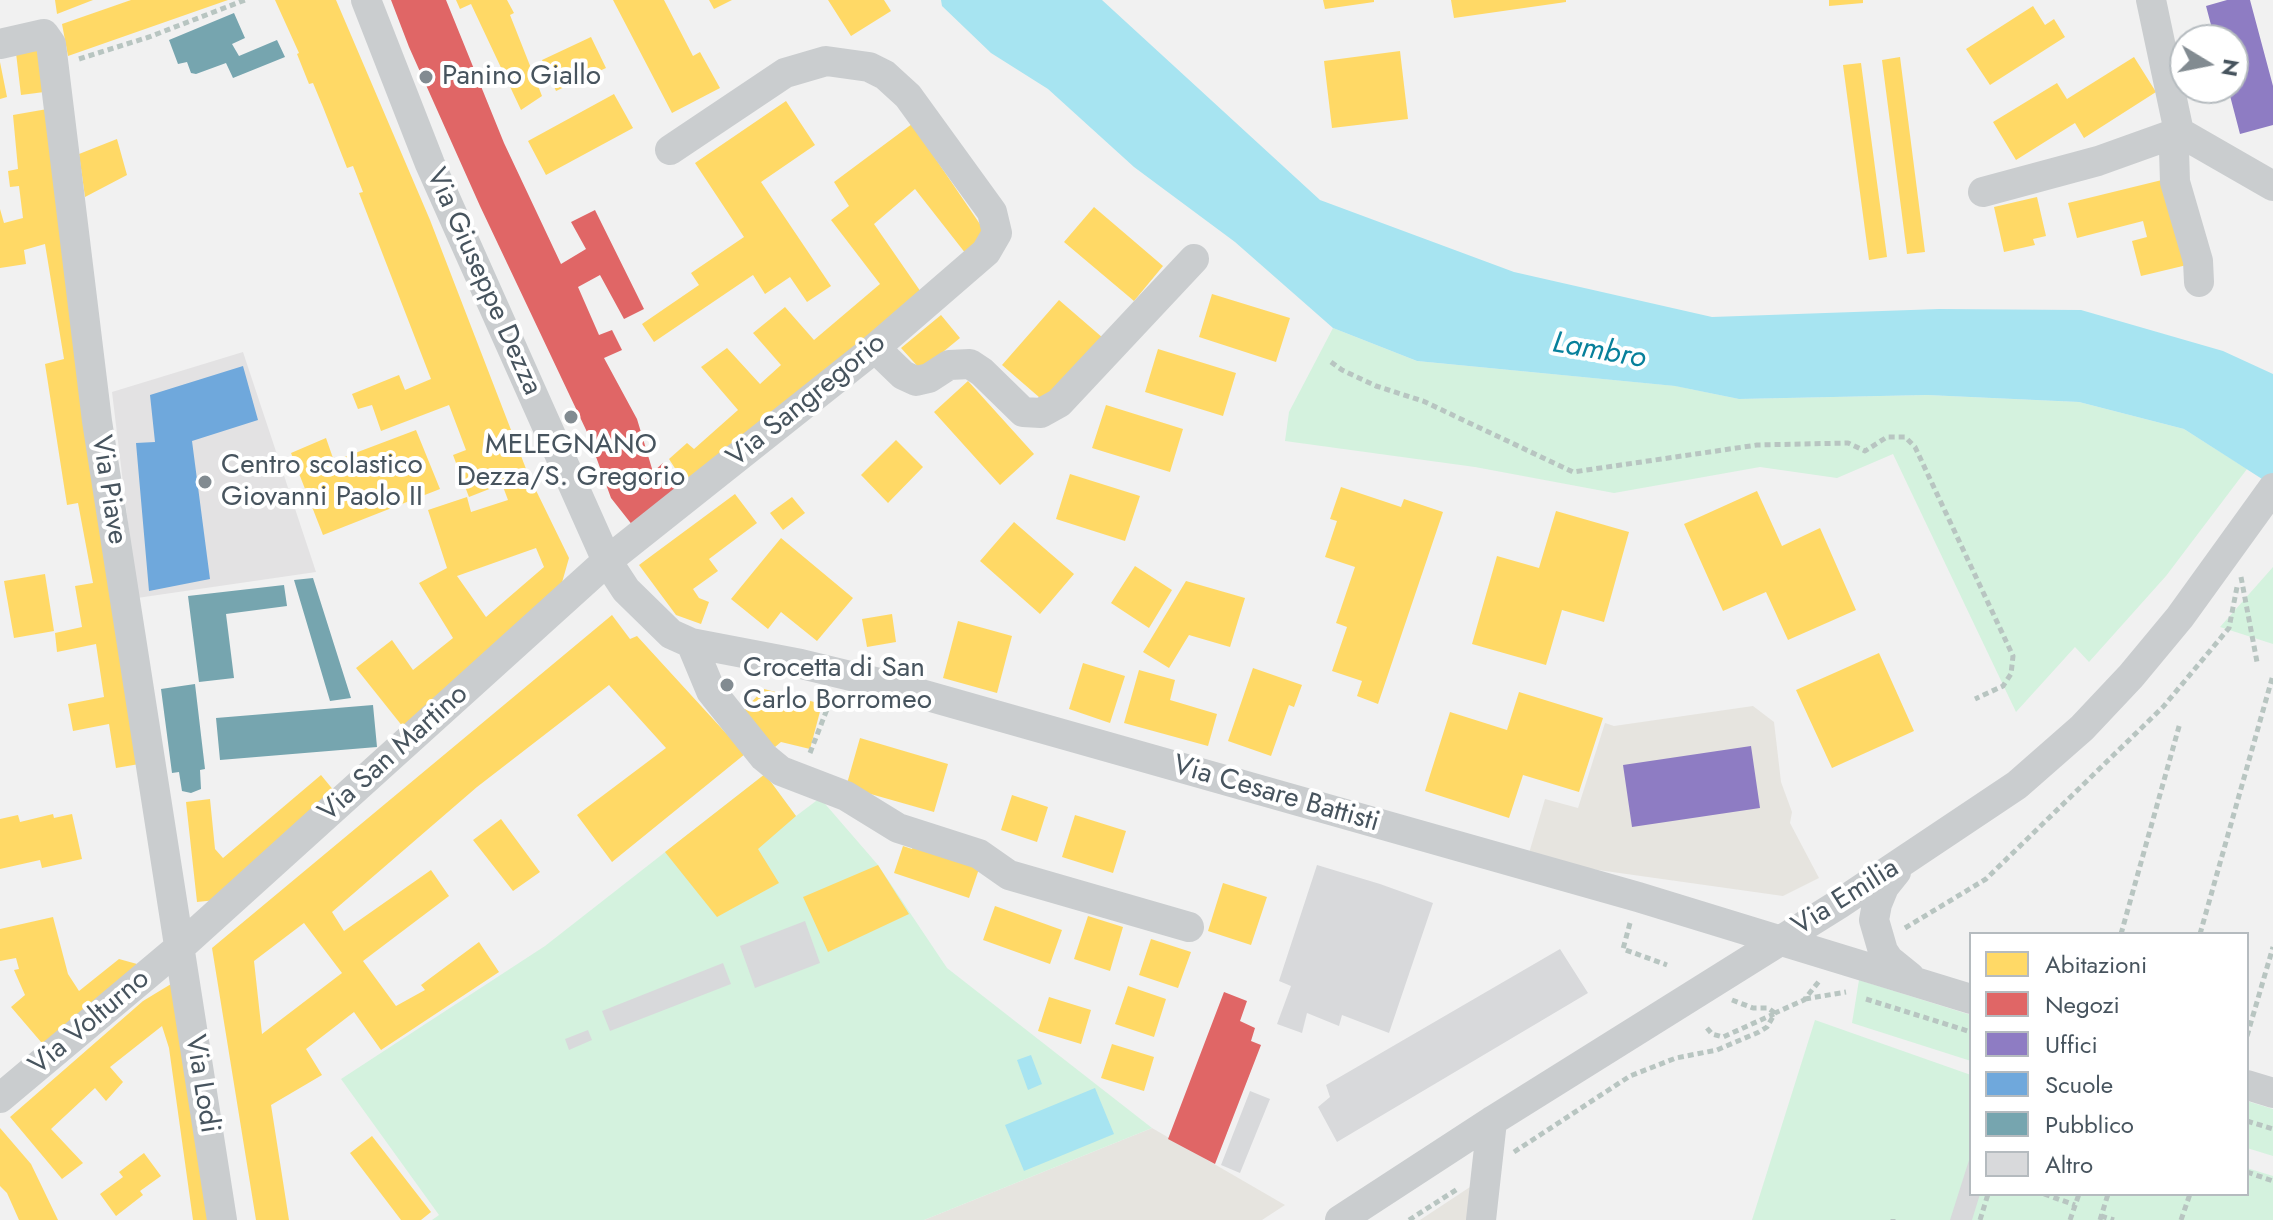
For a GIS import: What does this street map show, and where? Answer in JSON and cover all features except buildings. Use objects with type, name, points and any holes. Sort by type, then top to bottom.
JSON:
[{"type":"street","name":"Via Giuseppe Dezza","points":[[366,0],[436,178],[607,561]]},
{"type":"street","points":[[2151,0],[2179,132],[2173,172],[2200,268],[2199,282]]},
{"type":"street","name":"Via Piave","points":[[0,44],[44,34],[51,44],[89,364],[180,947]]},
{"type":"street","name":"Via Sangregorio","points":[[607,561],[875,348],[986,252],[997,233],[992,212],[908,96],[885,75],[861,64],[826,61],[785,73],[670,150]]},
{"type":"street","points":[[2179,132],[2273,186]]},
{"type":"street","points":[[1983,192],[2117,155],[2179,132]]},
{"type":"street","points":[[875,348],[903,375],[916,381],[929,378],[957,363],[970,364],[1023,412],[1041,413],[1059,403],[1194,259]]},
{"type":"street","name":"Via Emilia","points":[[1340,1220],[1905,861],[2017,785],[2053,756],[2099,711],[2180,617],[2273,488]]},
{"type":"street","name":"Via Cesare Battisti","points":[[607,561],[626,590],[652,618],[671,634],[691,643],[896,687],[1596,885],[1969,998]]},
{"type":"street","name":"Via San Martino","points":[[180,947],[607,561]]},
{"type":"street","points":[[691,643],[705,679],[724,709],[772,764],[799,780],[846,796],[910,833],[979,854],[1009,875],[1189,927]]},
{"type":"street","points":[[1905,861],[1884,887],[1874,920],[1886,956],[1918,982]]},
{"type":"street","name":"Via Volturno","points":[[0,1098],[180,947]]},
{"type":"street","name":"Via Lodi","points":[[180,947],[222,1220]]},
{"type":"street","points":[[2249,1086],[2273,1093]]},
{"type":"street","points":[[1481,1220],[1492,1121]]},
{"type":"path","points":[[55,67],[149,37],[245,0]]},
{"type":"path","points":[[1331,362],[1376,386],[1423,401],[1573,472],[1757,445],[1848,443],[1865,451],[1887,437],[1905,437],[1915,447],[2013,656],[2011,674],[2003,686],[1975,699]]},
{"type":"path","points":[[2240,573],[2257,662]]},
{"type":"path","points":[[2201,932],[2273,675]]},
{"type":"path","points":[[799,780],[831,697]]},
{"type":"path","points":[[2122,932],[2180,723]]},
{"type":"path","points":[[2249,1029],[2273,947]]},
{"type":"path","points":[[1623,949],[1667,965]]},
{"type":"path","points":[[1804,1000],[1842,991],[1969,1031]]},
{"type":"path","points":[[1707,1028],[1712,1034],[1723,1037],[1775,1013]]},
{"type":"path","points":[[2249,1122],[2273,1129]]},
{"type":"path","points":[[2249,1173],[2273,1181]]},
{"type":"path","points":[[1980,1220],[1987,1196]]},
{"type":"path","points":[[2050,1196],[2075,1205]]},
{"type":"path","points":[[2070,1220],[2078,1196]]},
{"type":"path","points":[[2107,1196],[2101,1218],[2114,1220]]},
{"type":"path","points":[[2181,1220],[2189,1196]]},
{"type":"shaded area","name":"Centro scolastico Giovanni Paolo II","points":[[243,352],[316,572],[137,598],[112,392]]},
{"type":"shaded area","points":[[1753,706],[1774,722],[1781,782],[1792,812],[1790,823],[1819,878],[1783,896],[1527,860],[1545,799],[1578,808],[1605,723],[1614,726]]},
{"type":"shaded area","points":[[1152,1128],[1285,1205],[1262,1220],[924,1220]]},
{"type":"shaded area","points":[[1470,1187],[1467,1220],[1420,1220]]},
{"type":"green space","points":[[1333,328],[1417,361],[1676,386],[1739,399],[1927,395],[2079,402],[2184,429],[2247,469],[2166,576],[2089,662],[2075,647],[2016,712],[1893,454],[1837,478],[1760,467],[1614,493],[1475,467],[1285,441],[1289,412]]},
{"type":"green space","points":[[2273,567],[2273,644],[2220,627]]},
{"type":"green space","points":[[765,774],[796,816],[820,798],[878,865],[947,968],[1152,1128],[924,1220],[432,1220],[439,1215],[341,1079],[545,946]]},
{"type":"green space","points":[[1859,980],[1969,1014],[1969,1060],[1852,1023]]},
{"type":"green space","points":[[1815,1020],[1969,1074],[1969,1196],[2249,1196],[2249,1169],[2273,1176],[2273,1220],[1752,1220]]},
{"type":"green space","points":[[2249,1102],[2273,1109],[2273,1156],[2249,1149]]},
{"type":"water","name":"Lambro","points":[[941,0],[1102,0],[1320,200],[1514,272],[1712,317],[1939,309],[2081,310],[2223,351],[2273,374],[2273,486],[2184,429],[2079,402],[1927,395],[1739,399],[1675,386],[1417,361],[1333,328],[1235,242],[1134,167],[1048,89],[991,53],[942,6]]},
{"type":"water","points":[[1031,1055],[1042,1084],[1028,1090],[1017,1060]]},
{"type":"water","points":[[1095,1088],[1114,1134],[1024,1171],[1005,1125]]},
{"type":"place","name":"Panino Giallo","points":[[426,77]]},
{"type":"place","name":"MELEGNANO Dezza/S. Gregorio","points":[[571,417]]},
{"type":"place","name":"Centro scolastico Giovanni Paolo II","points":[[205,482]]},
{"type":"place","name":"Crocetta di San Carlo Borromeo","points":[[727,685]]}]
